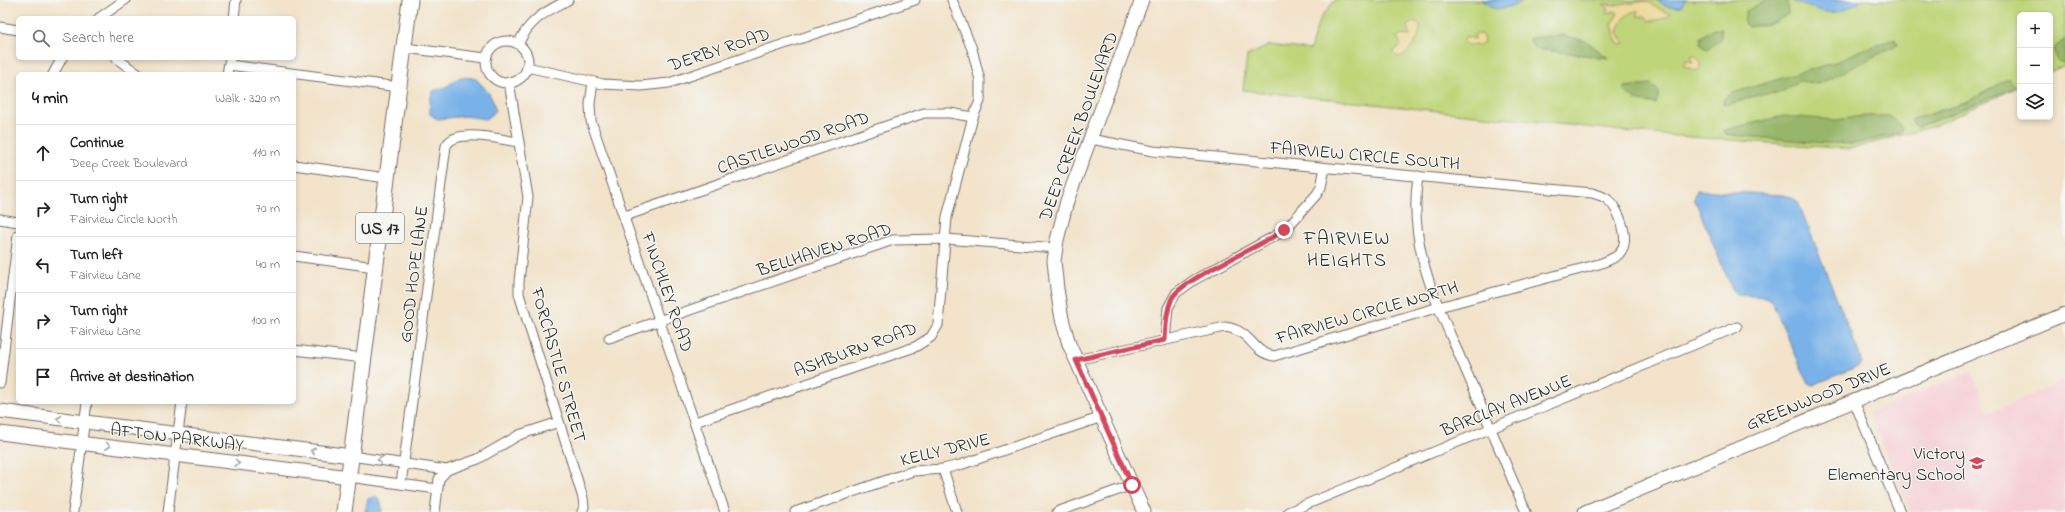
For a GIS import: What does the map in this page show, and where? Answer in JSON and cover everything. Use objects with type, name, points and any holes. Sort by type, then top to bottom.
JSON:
[{"type":"main road","name":"US 17","points":[[344,512],[410,0]]},
{"type":"street","points":[[234,16],[236,0]]},
{"type":"street","points":[[518,44],[525,30],[540,15],[568,0]]},
{"type":"street","name":"DERBY ROAD","points":[[527,67],[603,84],[641,86],[669,83],[915,0]]},
{"type":"street","name":"ASHBURN ROAD","points":[[695,422],[915,347],[931,337],[938,325],[947,217],[973,117],[980,101],[980,80],[972,49],[952,0]]},
{"type":"street","name":"DEEP CREEK BOULEVARD","points":[[1142,0],[1067,201],[1054,261],[1062,319],[1069,344],[1144,512]]},
{"type":"street","points":[[101,16],[120,1]]},
{"type":"street","points":[[0,27],[16,30]]},
{"type":"street","points":[[505,41],[518,44],[526,54],[527,67],[520,78],[509,82],[503,82],[492,76],[488,71],[486,58],[492,46],[505,41]]},
{"type":"street","points":[[405,48],[486,58]]},
{"type":"street","points":[[54,72],[61,60]]},
{"type":"street","points":[[119,60],[135,72]]},
{"type":"street","points":[[229,66],[280,72]]},
{"type":"street","points":[[296,74],[399,86]]},
{"type":"street","name":"FORCASTLE STREET","points":[[509,82],[528,197],[519,294],[583,498],[584,508],[582,512]]},
{"type":"street","name":"FINCHLEY ROAD","points":[[593,82],[590,104],[591,121],[625,216],[725,512]]},
{"type":"street","name":"CASTLEWOOD ROAD","points":[[625,216],[924,113],[950,113],[973,117]]},
{"type":"street","name":"GOOD HOPE LANE","points":[[401,484],[446,146],[452,138],[462,135],[519,142]]},
{"type":"street","name":"FAIRVIEW CIRCLE SOUTH","points":[[1091,139],[1152,151],[1592,193],[1608,199],[1622,225]]},
{"type":"street","points":[[296,165],[386,178]]},
{"type":"street","points":[[1165,340],[1168,308],[1176,293],[1200,277],[1257,247],[1284,230],[1295,221],[1321,187],[1325,168]]},
{"type":"street","points":[[1418,176],[1415,198],[1418,239],[1428,280],[1526,512]]},
{"type":"street","points":[[0,219],[16,222]]},
{"type":"street","name":"FAIRVIEW CIRCLE NORTH","points":[[1076,360],[1214,328],[1234,328],[1244,333],[1262,352],[1274,356],[1439,307],[1611,260],[1620,253],[1623,245],[1624,236],[1622,225]]},
{"type":"street","name":"BELLHAVEN ROAD","points":[[609,338],[893,240],[946,239],[1056,248]]},
{"type":"street","points":[[0,382],[16,251]]},
{"type":"street","points":[[296,256],[375,267]]},
{"type":"street","name":"GREENWOOD DRIVE","points":[[1585,512],[2065,314]]},
{"type":"street","name":"BARCLAY AVENUE","points":[[1288,512],[1737,327]]},
{"type":"street","points":[[296,350],[364,358]]},
{"type":"street","points":[[1854,401],[1900,512]]},
{"type":"street","points":[[74,512],[87,404]]},
{"type":"street","points":[[168,512],[182,404]]},
{"type":"street","name":"AFTON PARKWAY","points":[[0,411],[352,456]]},
{"type":"street","name":"KELLY DRIVE","points":[[795,512],[913,471],[942,470],[960,465],[1102,417]]},
{"type":"street","points":[[352,456],[447,470],[478,459],[520,435],[559,422]]},
{"type":"street","name":"AFTON PARKWAY","points":[[0,433],[349,477]]},
{"type":"street","points":[[435,512],[439,479],[447,470]]},
{"type":"street","points":[[942,470],[957,512]]},
{"type":"street","points":[[349,477],[437,489]]},
{"type":"street","points":[[1056,512],[1132,485]]},
{"type":"shaded area","name":"Victory Elementary School","points":[[1971,371],[1988,413],[2065,381],[2065,512],[1910,512],[1869,413]]},
{"type":"green space","points":[[1335,0],[2065,0],[2065,65],[2053,71],[2053,12],[2017,12],[2017,87],[1932,127],[1850,149],[1651,134],[1243,90],[1247,56],[1270,45],[1310,50],[1319,20]]},
{"type":"green space","points":[[1766,0],[1787,1],[1788,14],[1774,23],[1749,27],[1744,23],[1746,11]]},
{"type":"green space","points":[[1712,29],[1722,29],[1720,40],[1707,49],[1701,45],[1701,37]]},
{"type":"green space","points":[[1563,35],[1586,41],[1608,58],[1535,49],[1529,38]]},
{"type":"green space","points":[[1895,39],[1897,45],[1819,84],[1799,81],[1780,93],[1758,95],[1727,105],[1723,103],[1724,98],[1733,93],[1842,60],[1858,51]]},
{"type":"green space","points":[[2065,39],[2065,63],[2058,62],[2053,49]]},
{"type":"green space","points":[[2009,78],[2016,87],[1917,128],[1911,120],[1968,102]]},
{"type":"green space","points":[[1651,84],[1659,92],[1656,104],[1635,100],[1624,91],[1625,87]]},
{"type":"green space","points":[[1784,116],[1836,120],[1862,116],[1889,116],[1902,127],[1901,133],[1854,144],[1731,135],[1725,134],[1723,130]]},
{"type":"sand","points":[[1644,1],[1670,13],[1669,15],[1658,20],[1649,21],[1645,16],[1637,16],[1639,11],[1631,12],[1625,17],[1618,32],[1624,43],[1621,45],[1617,43],[1612,24],[1618,13],[1614,11],[1607,14],[1609,8],[1603,4],[1620,5]]},
{"type":"sand","points":[[1412,22],[1416,22],[1420,25],[1417,39],[1407,53],[1398,57],[1393,52],[1401,45],[1397,37],[1400,35],[1411,36],[1408,27]]},
{"type":"sand","points":[[1481,34],[1484,39],[1483,43],[1473,46],[1463,42],[1466,36],[1475,39],[1474,35]]},
{"type":"sand","points":[[1693,55],[1700,62],[1700,68],[1697,71],[1684,66],[1685,60],[1693,62],[1691,56]]},
{"type":"water","points":[[1482,0],[1528,0],[1508,7],[1496,9]]},
{"type":"water","points":[[1657,0],[1686,0],[1681,7],[1668,7]]},
{"type":"water","points":[[1791,0],[1863,0],[1842,10],[1828,12],[1794,3]]},
{"type":"water","points":[[460,77],[475,78],[486,89],[495,107],[495,112],[485,119],[467,116],[437,119],[430,114],[430,100],[433,91],[446,87]]},
{"type":"water","points":[[1697,190],[1782,195],[1792,197],[1798,202],[1860,356],[1861,362],[1859,366],[1813,385],[1808,383],[1771,300],[1767,297],[1737,295],[1732,289],[1694,198]]},
{"type":"water","points":[[376,496],[381,503],[382,512],[365,512],[368,499]]},
{"type":"place","name":"Victory Elementary School","points":[[1977,463]]},
{"type":"district","name":"FAIRVIEW HEIGHTS","points":[[1347,248]]},
{"type":"route","points":[[1132,485],[1076,360],[1165,340],[1168,308],[1176,293],[1194,280],[1276,237],[1284,230]]}]
